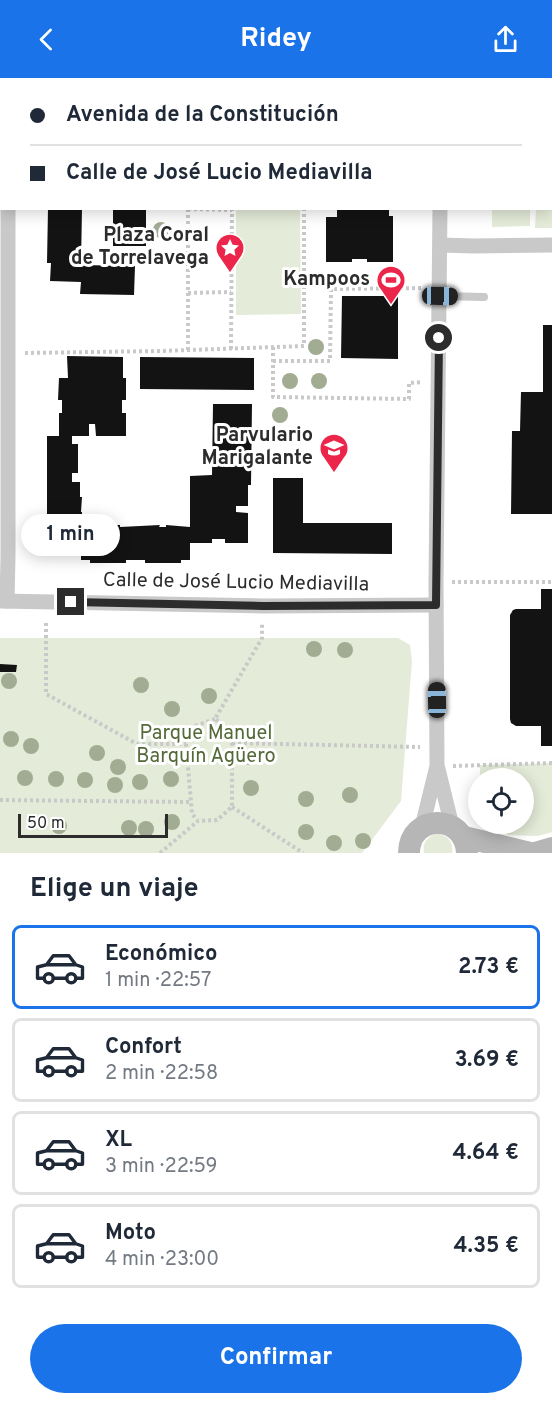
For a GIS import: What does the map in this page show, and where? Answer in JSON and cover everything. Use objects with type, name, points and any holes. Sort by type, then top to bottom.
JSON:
[{"type":"main road","points":[[410,843],[429,824],[444,823],[461,839],[530,853]]},
{"type":"main road","points":[[535,853],[552,848]]},
{"type":"street","points":[[3,601],[8,557],[4,322],[8,210]]},
{"type":"street","points":[[410,843],[437,766],[438,747],[436,581],[440,210]]},
{"type":"street","points":[[440,245],[552,244]]},
{"type":"street","name":"Calle de José Lucio Mediavilla","points":[[3,601],[263,606],[436,605]]},
{"type":"street","points":[[437,766],[461,839]]},
{"type":"lane","points":[[440,292],[484,297]]},
{"type":"path","points":[[188,210],[188,350]]},
{"type":"path","points":[[231,349],[232,210]]},
{"type":"path","points":[[24,353],[304,346],[304,210]]},
{"type":"path","points":[[273,361],[330,361],[331,289],[440,292]]},
{"type":"path","points":[[188,293],[231,292]]},
{"type":"path","points":[[273,347],[273,397],[410,399],[409,383],[439,380]]},
{"type":"path","points":[[436,581],[552,582]]},
{"type":"path","points":[[198,821],[192,814],[186,744],[192,727],[215,719],[262,638],[263,606]]},
{"type":"path","points":[[46,623],[46,694],[138,744],[186,744]]},
{"type":"path","points":[[160,853],[198,821],[217,820],[232,807],[232,743],[228,729],[215,719]]},
{"type":"path","points":[[232,743],[438,747]]},
{"type":"path","points":[[437,766],[552,763]]},
{"type":"path","points":[[0,800],[191,802]]},
{"type":"path","points":[[232,807],[303,853]]},
{"type":"green space","points":[[236,210],[300,210],[301,314],[236,315]]},
{"type":"green space","points":[[492,210],[530,210],[530,226],[492,227]]},
{"type":"green space","points":[[536,210],[552,210],[552,228],[535,228]]},
{"type":"green space","name":"Parque Manuel Barquín Agüero","points":[[0,638],[398,638],[410,645],[412,661],[401,801],[362,853],[0,853]]},
{"type":"green space","points":[[552,763],[552,832],[538,836],[507,834],[534,834],[534,768],[480,768],[480,765]]},
{"type":"green space","points":[[436,834],[449,839],[452,853],[424,853],[426,841]]},
{"type":"building","points":[[48,210],[82,210],[81,265],[135,266],[134,295],[80,294],[81,282],[50,281],[51,263],[47,263]]},
{"type":"building","points":[[113,210],[146,210],[146,246],[113,246]]},
{"type":"building","points":[[337,210],[389,210],[389,216],[393,216],[393,262],[367,262],[367,259],[352,259],[352,262],[326,262],[326,217],[337,217]]},
{"type":"building","points":[[342,296],[398,296],[398,359],[341,358]]},
{"type":"building","points":[[543,325],[552,325],[552,514],[511,514],[512,431],[520,431],[521,392],[543,392]]},
{"type":"building","points":[[67,356],[123,357],[123,378],[126,378],[126,400],[122,400],[122,413],[126,413],[126,436],[96,436],[95,424],[89,424],[89,436],[72,436],[72,444],[78,444],[78,473],[72,473],[72,482],[80,482],[82,521],[80,527],[160,525],[159,527],[166,527],[166,525],[190,527],[190,476],[212,475],[213,404],[252,404],[251,485],[248,485],[248,506],[236,506],[236,512],[248,513],[248,543],[225,543],[225,539],[212,539],[212,543],[190,543],[190,560],[181,560],[181,563],[145,563],[145,560],[126,560],[126,563],[90,563],[90,560],[81,560],[81,536],[47,537],[47,436],[59,436],[59,413],[62,413],[62,400],[58,400],[59,378],[68,378]]},
{"type":"building","points":[[140,357],[254,358],[254,390],[140,389]]},
{"type":"building","points":[[273,478],[303,478],[303,523],[392,523],[392,554],[273,553]]},
{"type":"building","points":[[541,589],[552,589],[552,746],[541,746],[541,726],[516,726],[511,723],[510,719],[510,615],[516,609],[541,609]]},
{"type":"building","points":[[0,664],[17,665],[16,672],[0,672]]},
{"type":"place","name":"Plaza Coral de Torrelavega","points":[[230,274]]},
{"type":"place","name":"Kampoos","points":[[391,306]]},
{"type":"place","name":"Parvulario Marigalante","points":[[334,474]]},
{"type":"route","points":[[71,602],[263,606],[436,605],[439,338]]}]
